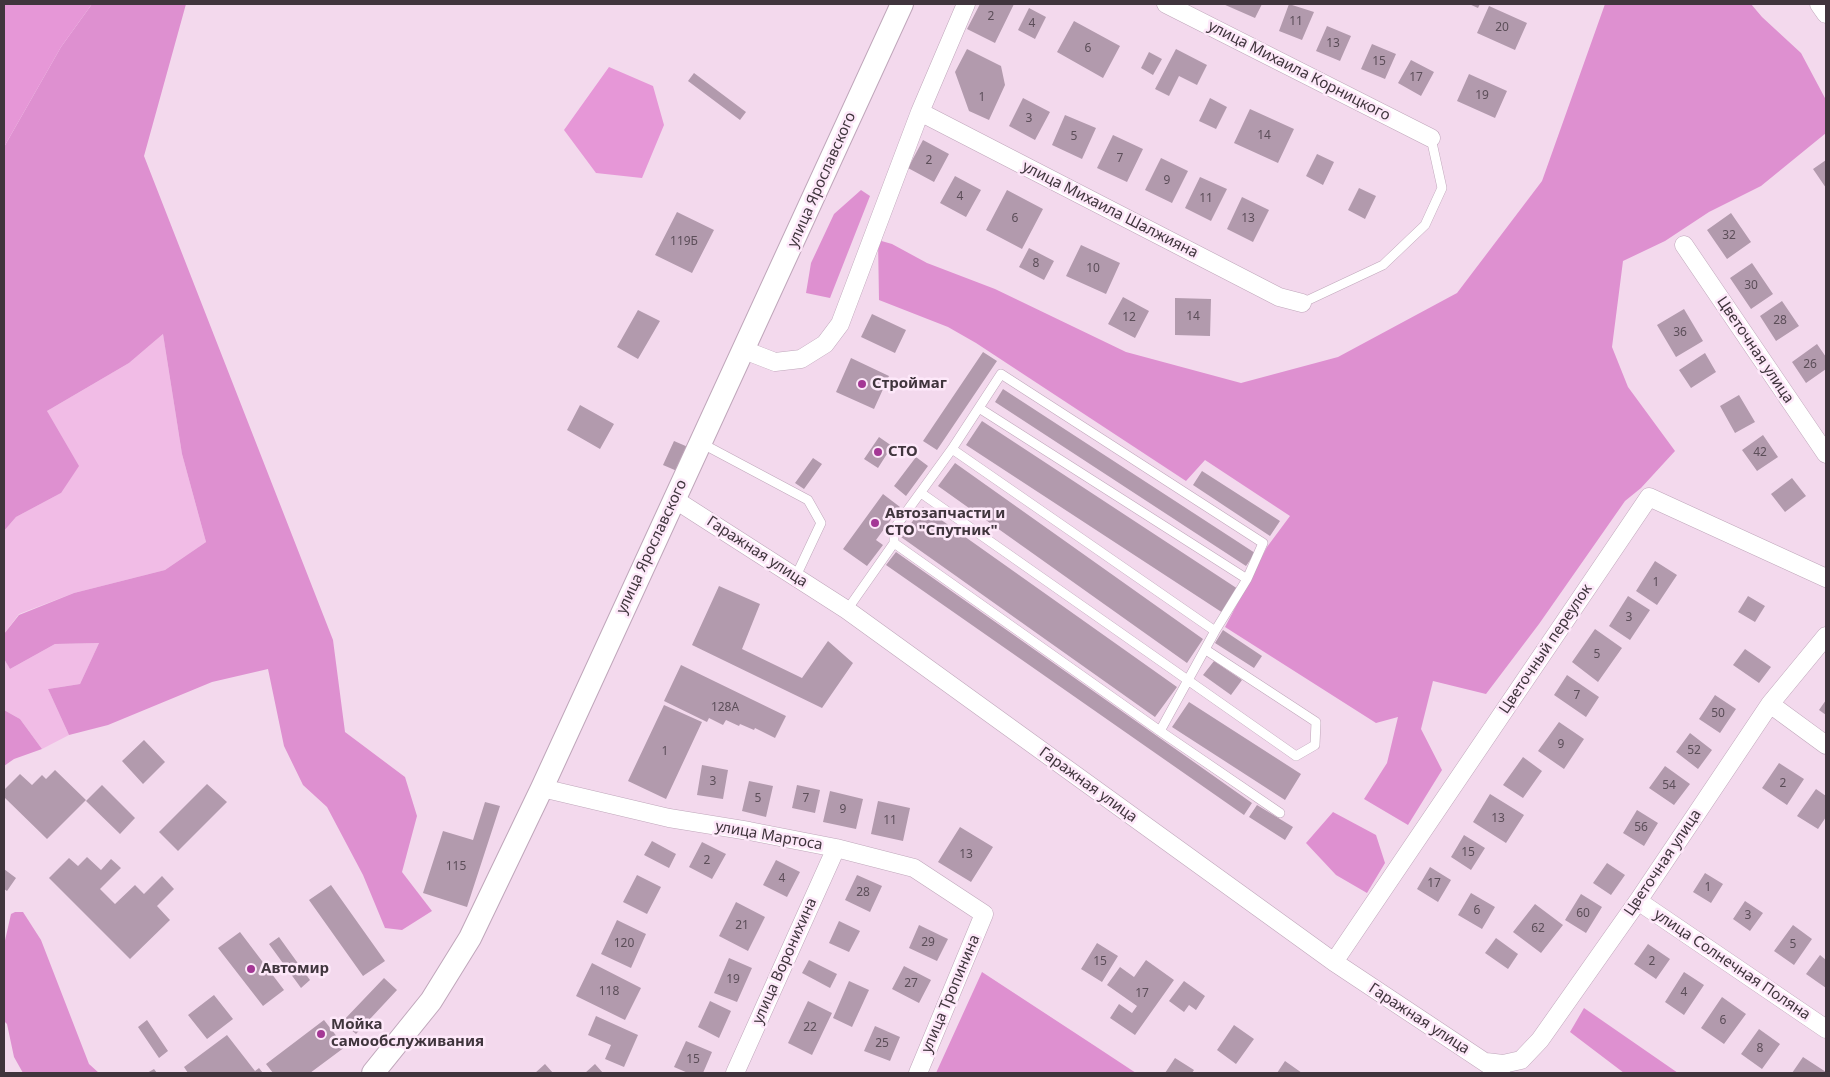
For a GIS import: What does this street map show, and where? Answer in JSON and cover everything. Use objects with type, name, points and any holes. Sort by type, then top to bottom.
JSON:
[{"type":"street","name":"улица Ярославского","points":[[382,1070],[431,1001],[470,938],[542,788],[902,4]]},
{"type":"street","points":[[744,350],[775,362],[801,359],[825,344],[840,324],[920,112],[966,4]]},
{"type":"street","name":"улица Михаила Корницкого","points":[[1166,4],[1431,138]]},
{"type":"street","points":[[1819,4],[1826,14]]},
{"type":"street","name":"улица Михаила Шалжияна","points":[[920,112],[1279,297],[1302,303]]},
{"type":"street","name":"Цветочная улица","points":[[1684,245],[1826,454]]},
{"type":"street","name":"Цветочный переулок","points":[[1334,962],[1649,497],[1826,578]]},
{"type":"street","name":"Гаражная улица","points":[[674,499],[847,610],[1334,962],[1501,1073]]},
{"type":"street","name":"Цветочная улица","points":[[1486,1062],[1503,1064],[1521,1060],[1540,1040],[1638,901],[1770,704],[1826,636]]},
{"type":"street","points":[[1770,704],[1826,745]]},
{"type":"street","name":"улица Мартоса","points":[[542,788],[669,818],[836,848],[914,868],[984,914]]},
{"type":"street","name":"улица Воронихина","points":[[735,1073],[836,848]]},
{"type":"street","name":"улица Солнечная Поляна","points":[[1638,901],[1826,1029]]},
{"type":"street","name":"улица Тропинина","points":[[918,1073],[984,914]]},
{"type":"lane","points":[[1302,303],[1383,265],[1425,225],[1442,188],[1431,138]]},
{"type":"lane","points":[[847,610],[894,543],[894,529],[952,449],[1001,374],[1263,543],[1247,579],[1215,630],[1206,650],[1160,731]]},
{"type":"lane","points":[[979,408],[1247,579]]},
{"type":"lane","points":[[701,443],[808,500],[821,523],[796,576]]},
{"type":"lane","points":[[952,449],[1215,630]]},
{"type":"lane","points":[[921,492],[1296,756],[1314,745],[1316,722],[1206,650]]},
{"type":"lane","points":[[894,543],[1160,731],[1280,813]]},
{"type":"shaded area","points":[[4,4],[92,4],[61,47],[4,147]]},
{"type":"shaded area","points":[[92,4],[186,4],[144,156],[333,640],[345,732],[405,777],[417,816],[402,872],[432,911],[402,930],[385,928],[363,875],[327,807],[303,785],[284,746],[268,669],[212,682],[108,725],[69,735],[48,689],[80,684],[99,643],[55,644],[10,669],[4,659],[4,634],[19,615],[74,593],[165,570],[206,542],[182,454],[163,334],[129,363],[47,411],[79,466],[61,493],[16,517],[4,531],[4,147],[61,47]]},
{"type":"shaded area","points":[[1605,4],[1751,4],[1762,17],[1801,53],[1826,100],[1826,133],[1761,186],[1709,212],[1665,241],[1623,261],[1612,347],[1628,387],[1675,451],[1641,488],[1625,501],[1539,624],[1486,694],[1433,681],[1421,729],[1442,770],[1408,825],[1364,799],[1387,763],[1398,717],[1376,723],[1225,627],[1267,547],[1290,516],[1205,460],[1186,481],[976,343],[948,327],[879,300],[878,240],[892,244],[927,263],[995,289],[1126,352],[1241,383],[1338,357],[1457,293],[1542,181]]},
{"type":"shaded area","points":[[609,67],[653,86],[664,125],[642,178],[596,173],[564,130]]},
{"type":"shaded area","points":[[861,190],[870,196],[830,298],[806,293],[811,263],[834,214]]},
{"type":"shaded area","points":[[163,334],[182,454],[206,542],[165,570],[74,593],[19,614],[4,634],[4,531],[16,517],[61,493],[47,411],[129,363]]},
{"type":"shaded area","points":[[99,643],[80,684],[48,689],[69,735],[42,749],[20,719],[4,710],[4,659],[10,669],[55,644]]},
{"type":"shaded area","points":[[4,710],[20,719],[42,749],[14,759],[4,766]]},
{"type":"shaded area","points":[[1333,812],[1376,835],[1385,863],[1367,893],[1336,875],[1306,843]]},
{"type":"shaded area","points":[[23,912],[41,940],[89,1064],[99,1073],[23,1073],[14,1057],[7,1024],[4,1021],[4,945],[11,914]]},
{"type":"shaded area","points":[[982,972],[1092,1044],[1136,1073],[936,1073]]},
{"type":"shaded area","points":[[1584,1008],[1678,1073],[1624,1073],[1570,1032]]},
{"type":"building","points":[[980,4],[1014,4],[995,43],[967,29]]},
{"type":"building","points":[[1223,4],[1262,4],[1255,18]]},
{"type":"building","points":[[1289,4],[1314,12],[1302,40],[1279,31]]},
{"type":"building","points":[[1469,4],[1480,4],[1478,8]]},
{"type":"building","points":[[1489,6],[1527,23],[1515,50],[1477,33]]},
{"type":"building","points":[[1029,8],[1046,17],[1035,39],[1018,30]]},
{"type":"building","points":[[1074,21],[1120,46],[1103,78],[1057,52]]},
{"type":"building","points":[[1327,26],[1351,36],[1340,61],[1316,51]]},
{"type":"building","points":[[1372,44],[1396,54],[1385,79],[1361,69]]},
{"type":"building","points":[[967,49],[1001,66],[1005,85],[989,120],[969,111],[955,72]]},
{"type":"building","points":[[1176,49],[1207,65],[1197,85],[1179,76],[1169,96],[1155,89]]},
{"type":"building","points":[[1149,52],[1162,59],[1153,75],[1141,68]]},
{"type":"building","points":[[1411,60],[1434,72],[1421,96],[1398,83]]},
{"type":"building","points":[[694,73],[746,112],[740,120],[688,81]]},
{"type":"building","points":[[1469,74],[1507,91],[1495,118],[1457,101]]},
{"type":"building","points":[[1023,98],[1050,112],[1035,140],[1009,126]]},
{"type":"building","points":[[1210,98],[1227,107],[1216,129],[1199,121]]},
{"type":"building","points":[[1250,109],[1294,129],[1278,163],[1234,143]]},
{"type":"building","points":[[1065,115],[1096,128],[1082,159],[1052,145]]},
{"type":"building","points":[[1113,135],[1143,149],[1127,182],[1097,168]]},
{"type":"building","points":[[923,140],[949,154],[934,182],[908,168]]},
{"type":"building","points":[[1317,154],[1334,162],[1323,185],[1306,176]]},
{"type":"building","points":[[1161,158],[1188,171],[1172,203],[1145,190]]},
{"type":"building","points":[[1826,160],[1826,188],[1813,169]]},
{"type":"building","points":[[955,176],[981,190],[966,217],[940,203]]},
{"type":"building","points":[[1200,177],[1227,189],[1211,221],[1185,208]]},
{"type":"building","points":[[1359,188],[1376,196],[1365,219],[1348,210]]},
{"type":"building","points":[[1007,190],[1043,209],[1022,249],[986,230]]},
{"type":"building","points":[[1242,197],[1269,210],[1253,242],[1227,229]]},
{"type":"building","points":[[677,212],[714,230],[692,273],[655,255]]},
{"type":"building","points":[[1731,213],[1751,242],[1727,259],[1707,230]]},
{"type":"building","points":[[1081,245],[1120,263],[1106,294],[1066,276]]},
{"type":"building","points":[[1029,248],[1054,261],[1044,280],[1019,267]]},
{"type":"building","points":[[1752,263],[1773,294],[1751,309],[1730,278]]},
{"type":"building","points":[[1123,297],[1149,311],[1135,338],[1108,324]]},
{"type":"building","points":[[1175,298],[1211,299],[1210,336],[1175,335]]},
{"type":"building","points":[[1782,301],[1799,326],[1776,341],[1760,316]]},
{"type":"building","points":[[1684,309],[1703,341],[1676,357],[1657,325]]},
{"type":"building","points":[[638,310],[660,321],[638,359],[617,347]]},
{"type":"building","points":[[872,314],[906,330],[895,353],[861,337]]},
{"type":"building","points":[[1817,344],[1826,357],[1826,369],[1806,383],[1792,362]]},
{"type":"building","points":[[983,352],[997,361],[937,450],[923,441]]},
{"type":"building","points":[[1705,353],[1716,372],[1691,388],[1679,370]]},
{"type":"building","name":"Строймаг","points":[[851,358],[889,376],[874,409],[836,392]]},
{"type":"building","points":[[1003,389],[1255,553],[1246,566],[995,402]]},
{"type":"building","points":[[1739,395],[1755,422],[1735,433],[1720,406]]},
{"type":"building","points":[[580,405],[614,424],[600,449],[567,430]]},
{"type":"building","points":[[982,421],[1238,589],[1223,613],[966,445]]},
{"type":"building","points":[[1763,435],[1778,457],[1757,471],[1742,450]]},
{"type":"building","name":"СТО","points":[[879,437],[892,446],[878,468],[864,459]]},
{"type":"building","points":[[674,441],[688,447],[677,471],[663,465]]},
{"type":"building","points":[[916,457],[928,466],[906,496],[894,486]]},
{"type":"building","points":[[813,458],[822,464],[804,489],[795,483]]},
{"type":"building","points":[[955,463],[1203,639],[1187,663],[938,486]]},
{"type":"building","points":[[1202,471],[1280,521],[1270,536],[1193,485]]},
{"type":"building","points":[[1792,478],[1806,496],[1785,512],[1771,494]]},
{"type":"building","name":"Автозапчасти и СТО \"Спутник\"","points":[[883,494],[900,507],[876,540],[883,545],[867,566],[843,549]]},
{"type":"building","points":[[923,507],[1177,687],[1155,717],[901,537]]},
{"type":"building","points":[[896,552],[1252,803],[1244,815],[886,565]]},
{"type":"building","points":[[1655,561],[1677,575],[1657,605],[1636,591]]},
{"type":"building","points":[[719,586],[760,604],[742,649],[802,678],[828,641],[853,663],[822,708],[692,645]]},
{"type":"building","points":[[1628,596],[1650,610],[1630,640],[1609,626]]},
{"type":"building","points":[[1748,596],[1765,606],[1755,622],[1738,612]]},
{"type":"building","points":[[1595,629],[1622,648],[1598,682],[1572,662]]},
{"type":"building","points":[[1223,630],[1262,656],[1254,668],[1215,643]]},
{"type":"building","points":[[1745,649],[1771,667],[1759,683],[1733,665]]},
{"type":"building","points":[[1214,661],[1242,680],[1231,695],[1203,675]]},
{"type":"building","points":[[681,665],[786,716],[775,738],[755,728],[754,730],[740,724],[739,726],[726,720],[723,725],[709,718],[707,722],[664,701]]},
{"type":"building","points":[[1567,675],[1599,697],[1586,717],[1554,695]]},
{"type":"building","points":[[1715,695],[1736,709],[1720,733],[1699,719]]},
{"type":"building","points":[[1826,700],[1826,715],[1819,710]]},
{"type":"building","points":[[1189,702],[1301,774],[1285,800],[1172,727]]},
{"type":"building","points":[[664,705],[702,722],[666,799],[628,781]]},
{"type":"building","points":[[1559,722],[1584,739],[1564,769],[1538,751]]},
{"type":"building","points":[[1690,733],[1712,750],[1698,769],[1676,752]]},
{"type":"building","points":[[144,740],[165,762],[143,784],[122,761]]},
{"type":"building","points":[[1523,757],[1542,771],[1523,798],[1503,785]]},
{"type":"building","points":[[1779,763],[1804,779],[1787,805],[1762,788]]},
{"type":"building","points":[[702,765],[728,770],[723,799],[697,795]]},
{"type":"building","points":[[1665,766],[1690,784],[1674,805],[1649,788]]},
{"type":"building","points":[[55,770],[86,800],[47,839],[4,797],[4,790],[20,774],[32,785],[42,775],[46,779]]},
{"type":"building","points":[[749,781],[773,786],[766,817],[742,811]]},
{"type":"building","points":[[207,784],[227,802],[178,851],[159,832]]},
{"type":"building","points":[[102,785],[135,818],[120,834],[86,801]]},
{"type":"building","points":[[797,785],[820,790],[815,813],[792,808]]},
{"type":"building","points":[[1816,789],[1826,796],[1826,817],[1818,829],[1797,816]]},
{"type":"building","points":[[830,791],[863,799],[856,829],[823,822]]},
{"type":"building","points":[[1490,794],[1524,815],[1506,843],[1473,822]]},
{"type":"building","points":[[878,801],[910,808],[903,841],[871,834]]},
{"type":"building","points":[[485,802],[500,806],[467,907],[423,893],[443,831],[473,840]]},
{"type":"building","points":[[1257,805],[1293,827],[1285,840],[1249,817]]},
{"type":"building","points":[[1637,810],[1658,823],[1644,846],[1623,833]]},
{"type":"building","points":[[960,827],[993,847],[971,882],[938,862]]},
{"type":"building","points":[[1464,835],[1485,848],[1471,870],[1451,857]]},
{"type":"building","points":[[652,841],[676,854],[669,868],[644,855]]},
{"type":"building","points":[[702,842],[726,854],[712,879],[689,867]]},
{"type":"building","points":[[87,857],[101,870],[111,859],[121,868],[100,889],[115,904],[135,885],[144,894],[162,876],[174,889],[157,906],[170,920],[130,959],[49,878],[69,858],[78,866]]},
{"type":"building","points":[[776,860],[800,872],[787,897],[763,885]]},
{"type":"building","points":[[1607,863],[1625,875],[1611,895],[1593,883]]},
{"type":"building","points":[[1430,867],[1451,880],[1438,902],[1417,889]]},
{"type":"building","points":[[4,869],[16,878],[7,891],[4,889]]},
{"type":"building","points":[[1705,873],[1723,884],[1711,903],[1693,892]]},
{"type":"building","points":[[637,875],[661,887],[647,914],[623,902]]},
{"type":"building","points":[[857,875],[882,886],[870,912],[845,900]]},
{"type":"building","points":[[331,885],[385,961],[363,976],[309,900]]},
{"type":"building","points":[[1471,893],[1495,907],[1482,929],[1458,915]]},
{"type":"building","points":[[1581,894],[1602,907],[1586,933],[1565,920]]},
{"type":"building","points":[[1745,901],[1763,913],[1750,931],[1733,919]]},
{"type":"building","points":[[736,902],[765,917],[748,951],[719,936]]},
{"type":"building","points":[[1535,904],[1563,925],[1541,953],[1513,932]]},
{"type":"building","points":[[617,920],[646,934],[631,968],[601,954]]},
{"type":"building","points":[[839,921],[860,931],[849,952],[829,943]]},
{"type":"building","points":[[919,925],[948,939],[937,961],[909,948]]},
{"type":"building","points":[[1793,925],[1812,939],[1794,965],[1774,951]]},
{"type":"building","name":"Автомир","points":[[240,932],[284,990],[263,1006],[218,948]]},
{"type":"building","points":[[279,937],[310,980],[301,988],[269,944]]},
{"type":"building","points":[[1496,938],[1518,954],[1508,969],[1485,953]]},
{"type":"building","points":[[1097,943],[1118,956],[1102,982],[1081,969]]},
{"type":"building","points":[[1648,944],[1670,959],[1656,979],[1634,964]]},
{"type":"building","points":[[1820,955],[1826,960],[1826,988],[1806,974]]},
{"type":"building","points":[[729,958],[752,968],[737,1002],[714,993]]},
{"type":"building","points":[[809,960],[837,974],[830,988],[802,973]]},
{"type":"building","points":[[1146,960],[1174,980],[1135,1035],[1110,1018],[1119,1004],[1132,1013],[1137,1006],[1107,985],[1120,967],[1134,977]]},
{"type":"building","points":[[592,963],[641,988],[625,1020],[576,996]]},
{"type":"building","points":[[904,966],[931,980],[919,1003],[892,989]]},
{"type":"building","points":[[1684,972],[1704,985],[1684,1015],[1665,1002]]},
{"type":"building","points":[[384,978],[397,990],[356,1034],[342,1022]]},
{"type":"building","points":[[849,981],[869,990],[852,1027],[833,1018]]},
{"type":"building","points":[[1184,981],[1205,996],[1196,1010],[1189,1005],[1184,1012],[1169,1001]]},
{"type":"building","points":[[214,995],[233,1019],[207,1039],[188,1015]]},
{"type":"building","points":[[1722,997],[1746,1014],[1724,1044],[1701,1028]]},
{"type":"building","points":[[710,1001],[731,1011],[719,1038],[698,1027]]},
{"type":"building","points":[[808,1001],[832,1013],[812,1055],[788,1043]]},
{"type":"building","points":[[596,1016],[638,1035],[624,1067],[605,1059],[611,1045],[588,1035]]},
{"type":"building","points":[[147,1020],[168,1051],[159,1058],[138,1027]]},
{"type":"building","name":"Мойка самообслуживания","points":[[324,1020],[345,1047],[310,1073],[273,1073],[266,1064]]},
{"type":"building","points":[[1234,1025],[1254,1039],[1236,1064],[1217,1050]]},
{"type":"building","points":[[875,1026],[900,1037],[890,1061],[864,1051]]},
{"type":"building","points":[[1759,1029],[1780,1044],[1762,1069],[1741,1054]]},
{"type":"building","points":[[227,1035],[255,1071],[259,1068],[263,1073],[188,1073],[184,1067]]},
{"type":"building","points":[[686,1041],[712,1052],[703,1073],[688,1073],[674,1067]]},
{"type":"building","points":[[1803,1057],[1826,1072],[1826,1073],[1792,1073]]},
{"type":"building","points":[[1175,1058],[1194,1070],[1192,1073],[1165,1073]]},
{"type":"building","points":[[1285,1061],[1302,1073],[1277,1073]]},
{"type":"building","points":[[545,1064],[553,1073],[535,1073]]},
{"type":"building","points":[[595,1064],[603,1073],[585,1073]]},
{"type":"building","points":[[154,1069],[157,1073],[147,1073]]},
{"type":"place","name":"Строймаг","points":[[862,384]]},
{"type":"place","name":"СТО","points":[[878,452]]},
{"type":"place","name":"Автозапчасти и СТО \"Спутник\"","points":[[875,523]]},
{"type":"place","name":"Автомир","points":[[251,969]]},
{"type":"place","name":"Мойка самообслуживания","points":[[321,1034]]}]
